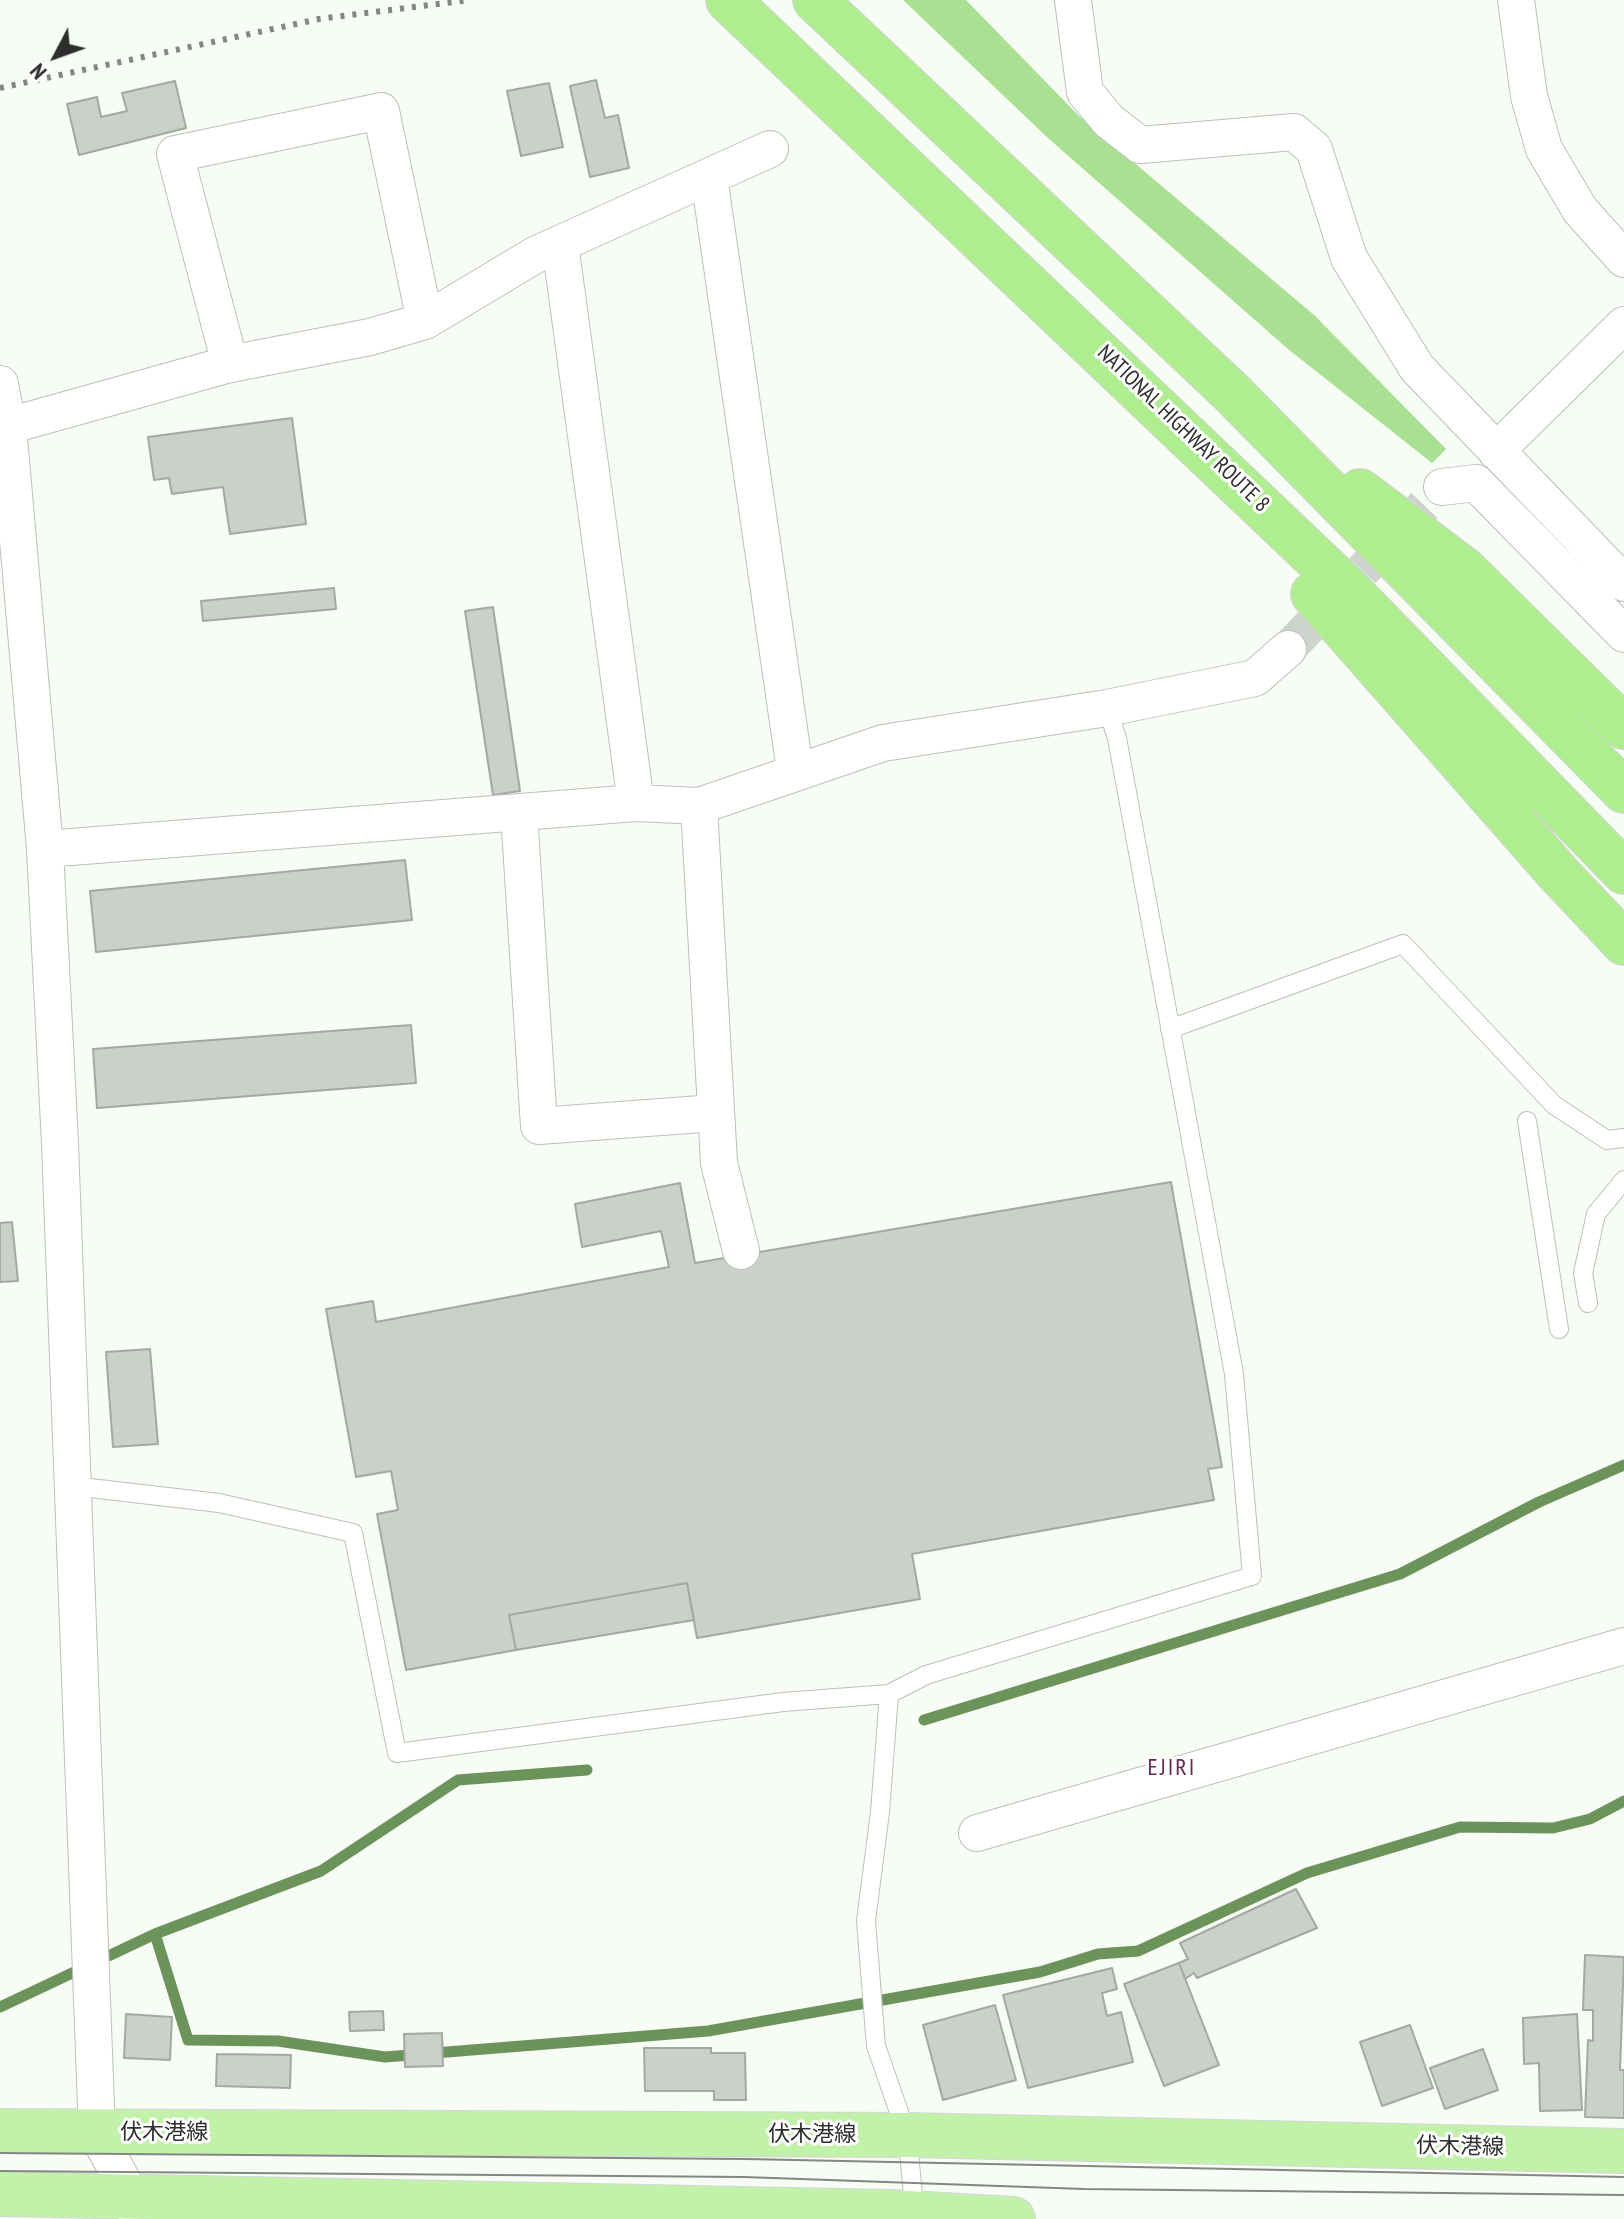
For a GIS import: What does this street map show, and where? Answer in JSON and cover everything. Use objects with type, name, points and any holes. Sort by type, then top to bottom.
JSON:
[{"type":"highway","name":"NATIONAL HIGHWAY ROUTE 8","points":[[728,0],[875,135],[1350,591],[1624,872]]},
{"type":"highway","points":[[815,0],[1231,392],[1624,791]]},
{"type":"highway","points":[[1110,359],[1236,511],[1344,627],[1558,873],[1624,943]]},
{"type":"highway","points":[[1231,392],[1465,570],[1624,727]]},
{"type":"main road","name":"伏木港線","points":[[0,2131],[907,2135],[1624,2151]]},
{"type":"main road","points":[[0,2194],[134,2209],[915,2213],[1013,2219]]},
{"type":"street","points":[[1073,0],[1085,92],[1109,121],[1140,145],[1294,132],[1314,149],[1349,258],[1417,368],[1624,583]]},
{"type":"street","points":[[1516,0],[1529,96],[1544,149],[1580,210],[1624,259]]},
{"type":"street","points":[[230,364],[175,154],[381,111],[425,321]]},
{"type":"street","points":[[8,426],[230,364],[370,337],[425,321],[560,244],[770,149]]},
{"type":"street","points":[[709,177],[795,770]]},
{"type":"street","points":[[560,244],[636,803]]},
{"type":"street","points":[[1496,451],[1624,325]]},
{"type":"street","points":[[0,384],[8,426],[45,849],[97,2133],[134,2209]]},
{"type":"street","points":[[1442,487],[1476,483],[1624,634]]},
{"type":"street","points":[[45,849],[636,803],[699,806],[795,770],[883,743],[1107,708],[1255,678],[1288,649]]},
{"type":"street","points":[[699,806],[719,1163],[741,1251]]},
{"type":"street","points":[[519,813],[539,1126],[715,1113]]},
{"type":"street","points":[[977,1833],[1624,1646]]},
{"type":"lane","points":[[73,1486],[219,1503],[353,1533],[397,1753],[783,1702],[889,1694],[926,1675],[1252,1576],[1234,1374],[1117,738],[1107,708]]},
{"type":"lane","points":[[1170,1029],[1403,944],[1554,1105],[1607,1140],[1624,1138]]},
{"type":"lane","points":[[1527,1121],[1559,1329]]},
{"type":"lane","points":[[1588,1303],[1583,1273],[1596,1214],[1624,1180]]},
{"type":"lane","points":[[889,1694],[880,1812],[866,1921],[876,2046],[907,2135],[915,2213]]},
{"type":"green space","points":[[903,0],[966,0],[1078,115],[1314,315],[1446,449],[1432,463],[1288,349],[1048,138]]},
{"type":"building","points":[[596,80],[605,118],[618,115],[629,168],[590,177],[570,86]]},
{"type":"building","points":[[175,81],[186,128],[79,155],[67,104],[97,97],[101,117],[127,111],[122,93]]},
{"type":"building","points":[[549,83],[563,147],[521,156],[507,91]]},
{"type":"building","points":[[292,418],[306,524],[230,534],[223,487],[172,494],[169,478],[154,480],[148,437]]},
{"type":"building","points":[[334,588],[336,609],[203,621],[201,601]]},
{"type":"building","points":[[493,607],[520,791],[493,795],[465,611]]},
{"type":"building","points":[[405,860],[412,920],[96,952],[90,891]]},
{"type":"building","points":[[411,1025],[416,1083],[97,1108],[93,1049]]},
{"type":"building","points":[[1171,1182],[1222,1467],[1208,1469],[1214,1500],[912,1554],[920,1599],[697,1638],[687,1583],[509,1615],[516,1650],[406,1670],[377,1514],[398,1510],[391,1471],[356,1477],[326,1309],[373,1301],[376,1322],[669,1267],[661,1231],[582,1247],[575,1204],[680,1183],[695,1263]]},
{"type":"building","points":[[12,1222],[18,1281],[0,1282],[0,1223]]},
{"type":"building","points":[[150,1349],[158,1444],[113,1447],[106,1352]]},
{"type":"building","points":[[687,1583],[694,1620],[516,1650],[509,1615]]},
{"type":"building","points":[[1296,1889],[1317,1928],[1197,1978],[1194,1973],[1185,1979],[1179,1963],[1188,1959],[1180,1943]]},
{"type":"building","points":[[1585,1955],[1624,1957],[1620,2070],[1624,2070],[1624,2118],[1585,2117],[1588,2040],[1593,2041],[1593,2010],[1583,2010]]},
{"type":"building","points":[[1179,1963],[1219,2065],[1164,2086],[1124,1984]]},
{"type":"building","points":[[1112,1968],[1117,1989],[1102,1993],[1107,2016],[1121,2012],[1133,2062],[1028,2088],[1003,1995]]},
{"type":"building","points":[[995,2005],[1016,2080],[943,2100],[923,2025]]},
{"type":"building","points":[[383,2011],[384,2030],[350,2031],[349,2012]]},
{"type":"building","points":[[126,2014],[172,2017],[170,2060],[124,2058]]},
{"type":"building","points":[[1577,2014],[1582,2110],[1540,2111],[1539,2063],[1524,2064],[1523,2018]]},
{"type":"building","points":[[1410,2025],[1433,2088],[1382,2106],[1360,2042]]},
{"type":"building","points":[[442,2033],[443,2066],[405,2067],[404,2034]]},
{"type":"building","points":[[644,2048],[711,2048],[711,2053],[745,2053],[746,2100],[714,2100],[714,2091],[645,2091]]},
{"type":"building","points":[[1483,2049],[1498,2090],[1445,2109],[1430,2068]]},
{"type":"building","points":[[217,2054],[291,2055],[290,2088],[216,2086]]},
{"type":"waterway","points":[[924,1720],[1400,1574],[1539,1502],[1624,1465]]},
{"type":"waterway","points":[[0,2007],[155,1934],[321,1871],[458,1780],[587,1770]]},
{"type":"waterway","points":[[155,1934],[188,2040],[278,2041],[385,2057],[708,2031],[1040,1972],[1098,1954],[1138,1951],[1307,1873],[1460,1827],[1553,1828],[1590,1819],[1624,1801]]},
{"type":"tunnel","points":[[1288,649],[1442,487]]},
{"type":"tram line","points":[[0,2153],[745,2159],[1624,2177]]},
{"type":"tram line","points":[[0,2171],[744,2177],[1084,2189],[1624,2195]]},
{"type":"railway","points":[[0,88],[319,19],[470,0]]},
{"type":"district","name":"EJIRI","points":[[1172,1768]]}]
